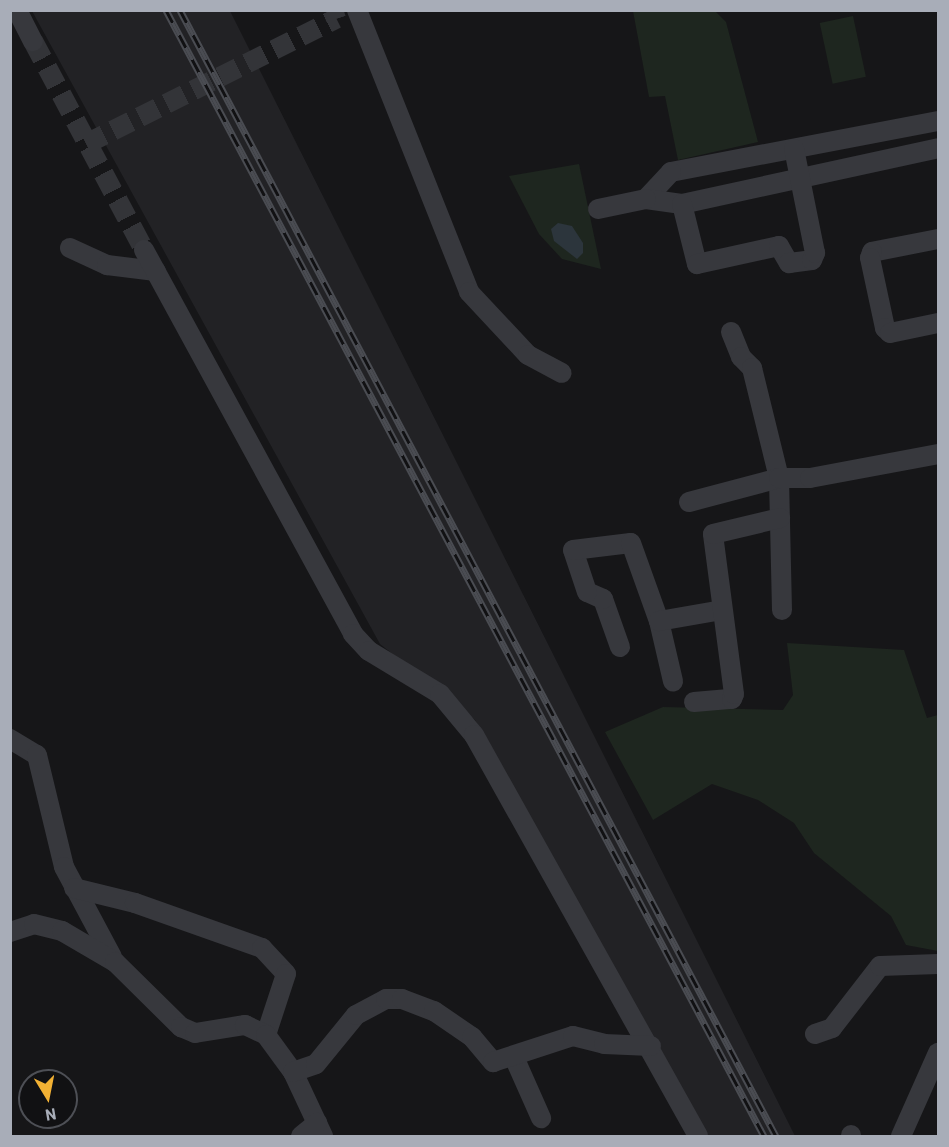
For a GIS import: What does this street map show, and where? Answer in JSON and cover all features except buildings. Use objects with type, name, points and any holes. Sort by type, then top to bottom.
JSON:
[{"type":"street","points":[[17,10],[33,41]]},
{"type":"street","points":[[357,10],[469,292],[528,356],[562,373]]},
{"type":"street","points":[[598,209],[646,199],[682,204],[735,190],[935,148],[932,122],[671,172],[646,199]]},
{"type":"street","points":[[682,204],[697,264],[779,246],[789,263],[812,260],[815,254],[794,149]]},
{"type":"street","points":[[729,162],[735,190]]},
{"type":"street","points":[[939,239],[872,252],[870,258],[885,328],[890,333],[939,323]]},
{"type":"street","points":[[70,248],[107,266],[156,271]]},
{"type":"street","points":[[144,249],[246,431],[353,634],[369,651],[440,694],[474,735],[651,1046],[699,1137]]},
{"type":"street","points":[[731,332],[741,357],[752,368],[779,478],[782,610]]},
{"type":"street","points":[[689,502],[779,478],[810,478],[939,454]]},
{"type":"street","points":[[694,702],[732,699],[734,694],[713,534],[780,518]]},
{"type":"street","points":[[620,647],[603,599],[587,592],[573,550],[631,543],[659,621],[673,681]]},
{"type":"street","points":[[659,621],[722,610]]},
{"type":"street","points":[[10,739],[37,755],[74,888],[115,962]]},
{"type":"street","points":[[74,888],[135,903],[262,948],[286,974],[266,1035]]},
{"type":"street","points":[[10,932],[49,925],[115,962],[181,1027],[195,1033],[245,1025],[266,1035],[293,1072],[320,1130],[301,1137]]},
{"type":"street","points":[[814,1034],[832,1028],[880,966],[939,964]]},
{"type":"street","points":[[293,1072],[316,1064],[356,1015],[386,999],[402,999],[434,1011],[472,1037],[493,1062],[573,1036],[604,1044],[651,1046]]},
{"type":"street","points":[[901,1137],[939,1053]]},
{"type":"street","points":[[514,1057],[541,1118]]},
{"type":"shaded area","points":[[32,11],[230,11],[795,1136],[704,1136],[475,720],[380,644]]},
{"type":"shaded area","points":[[633,11],[715,11],[726,22],[758,142],[678,160],[665,96],[649,97]]},
{"type":"shaded area","points":[[853,16],[866,77],[833,84],[820,23]]},
{"type":"shaded area","points":[[579,164],[601,269],[562,259],[539,234],[509,176]]},
{"type":"shaded area","points":[[558,223],[572,226],[583,243],[583,253],[577,259],[554,241],[551,229]]},
{"type":"shaded area","points":[[787,643],[904,650],[927,718],[938,715],[938,951],[906,945],[891,916],[814,853],[794,823],[758,800],[712,784],[653,820],[605,732],[663,707],[783,710],[793,695]]},
{"type":"tunnel","points":[[86,144],[336,19],[333,10]]},
{"type":"tunnel","points":[[33,41],[144,250]]},
{"type":"railway","points":[[166,10],[764,1136]]},
{"type":"railway","points":[[180,10],[776,1136]]}]
